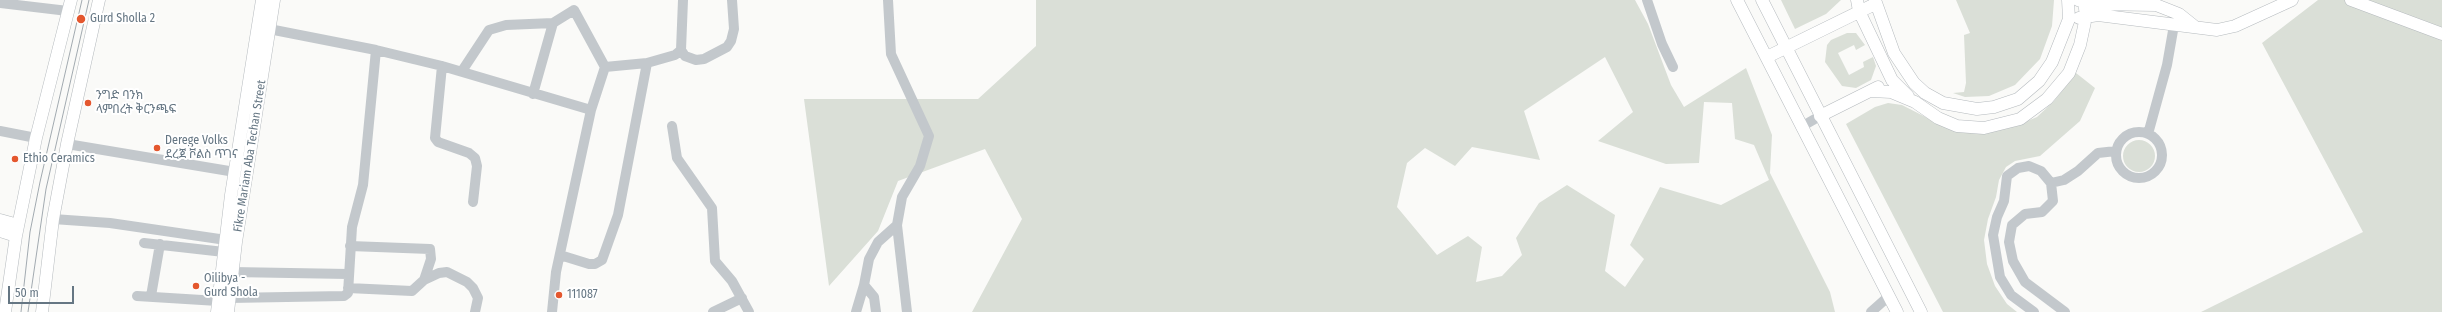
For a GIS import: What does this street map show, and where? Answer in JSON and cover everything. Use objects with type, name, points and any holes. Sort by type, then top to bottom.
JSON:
[{"type":"main road","points":[[42,312],[53,219],[67,144],[99,0]]},
{"type":"main road","points":[[255,0],[269,29]]},
{"type":"main road","name":"Fikre Mariam Aba Techan Street","points":[[222,304],[232,272],[231,240],[235,172],[245,154],[262,0]]},
{"type":"main road","name":"Fikre Mariam Aba Techan Street","points":[[228,312],[222,304],[224,252],[231,240],[245,154],[274,0]]},
{"type":"main road","points":[[1737,0],[1897,312]]},
{"type":"main road","points":[[1762,0],[1820,116],[1922,312]]},
{"type":"main road","points":[[1845,18],[1850,0]]},
{"type":"main road","points":[[1767,57],[1785,46],[1845,18],[1858,6],[1875,2],[1894,53],[1906,73],[1925,93],[1943,103],[1977,109],[1994,108],[2018,99],[2039,81],[2052,62],[2069,19],[2068,0]]},
{"type":"main road","points":[[2069,19],[2098,15],[2217,30],[2235,26],[2292,0]]},
{"type":"main road","points":[[2351,0],[2368,5],[2442,34]]},
{"type":"main road","points":[[1858,6],[1892,80],[1915,102],[1938,118],[1957,126],[1984,128],[2020,119],[2047,99],[2069,73],[2080,45],[2086,17],[2082,1]]},
{"type":"main road","points":[[2082,1],[2090,4],[2156,4],[2179,14],[2194,26]]},
{"type":"main road","points":[[5,312],[17,231],[36,138],[69,5]]},
{"type":"main road","points":[[1820,116],[1906,73]]},
{"type":"main road","points":[[1871,91],[1890,92],[1915,102]]},
{"type":"main road","points":[[0,220],[17,231]]},
{"type":"main road","points":[[0,232],[17,231]]},
{"type":"street","points":[[683,0],[681,50],[685,56],[696,60],[704,59],[727,47],[731,41],[734,29],[732,0]]},
{"type":"street","points":[[888,0],[891,54],[929,136],[920,166],[902,197],[896,225],[907,312]]},
{"type":"street","points":[[1647,0],[1662,44],[1673,67]]},
{"type":"street","points":[[0,2],[69,5]]},
{"type":"street","points":[[533,94],[553,23],[574,5],[605,67],[591,110],[560,255],[552,312]]},
{"type":"street","points":[[462,71],[489,30],[506,25],[553,23]]},
{"type":"street","points":[[2148,134],[2167,65],[2174,25]]},
{"type":"street","points":[[269,29],[376,50],[462,71],[533,94],[591,110]]},
{"type":"street","points":[[137,296],[151,296],[222,304],[344,296],[348,293],[352,227],[363,185],[376,50]]},
{"type":"street","points":[[605,67],[647,63],[675,54],[681,50]]},
{"type":"street","points":[[560,255],[589,264],[596,264],[602,260],[618,215],[647,63]]},
{"type":"street","points":[[442,66],[435,138],[438,142],[469,153],[475,158],[477,166],[473,202]]},
{"type":"street","points":[[1801,127],[1820,116]]},
{"type":"street","points":[[672,126],[677,158],[712,208],[715,261],[732,281],[749,312]]},
{"type":"street","points":[[0,131],[36,138]]},
{"type":"street","points":[[2136,132],[2148,134],[2157,140],[2162,155],[2162,162],[2153,174],[2140,179],[2126,175],[2117,163],[2116,151],[2121,140],[2128,134],[2136,132]]},
{"type":"street","points":[[67,144],[235,172]]},
{"type":"street","points":[[2051,183],[2064,180],[2078,171],[2098,153],[2116,151]]},
{"type":"street","points":[[2034,312],[2011,295],[2000,277],[1993,235],[1997,217],[2004,201],[2007,176],[2018,168],[2029,166],[2042,171],[2051,183],[2053,200],[2042,212],[2026,214],[2012,225],[2009,242],[2013,261],[2024,282],[2065,312]]},
{"type":"street","points":[[53,219],[118,224],[231,240]]},
{"type":"street","points":[[856,312],[869,259],[878,242],[896,225]]},
{"type":"street","points":[[144,243],[224,252]]},
{"type":"street","points":[[151,296],[160,244]]},
{"type":"street","points":[[350,246],[430,249],[431,259],[424,280]]},
{"type":"street","points":[[232,272],[348,274]]},
{"type":"street","points":[[348,288],[412,290],[424,280],[439,273],[453,273],[473,288],[478,298],[475,312]]},
{"type":"street","points":[[864,284],[874,297],[876,312]]},
{"type":"street","points":[[1871,312],[1888,296]]},
{"type":"street","points":[[713,312],[742,298]]},
{"type":"shaded area","points":[[1036,0],[1635,0],[1648,24],[1671,85],[1684,107],[1746,68],[1772,135],[1770,173],[1830,292],[1835,312],[972,312],[1022,219],[985,149],[898,181],[878,231],[829,286],[804,99],[978,99],[1036,46]],"holes":[[[1605,57],[1633,112],[1598,141],[1666,164],[1699,163],[1704,102],[1732,103],[1735,139],[1754,145],[1769,180],[1721,205],[1660,187],[1630,245],[1644,259],[1625,287],[1605,271],[1615,215],[1567,185],[1539,203],[1516,238],[1522,255],[1502,276],[1476,282],[1482,247],[1468,236],[1437,255],[1397,207],[1407,163],[1425,148],[1455,166],[1472,147],[1540,160],[1524,111]]]},
{"type":"shaded area","points":[[1781,0],[1841,0],[1826,14],[1795,29]]},
{"type":"shaded area","points":[[1956,0],[2054,0],[2052,26],[2040,59],[2015,85],[1989,96],[1965,97],[1953,93],[1964,92],[1966,83],[1964,35],[1970,33]]},
{"type":"shaded area","points":[[2318,0],[2442,0],[2442,312],[2201,312],[2363,232],[2262,43]]},
{"type":"shaded area","points":[[1847,33],[1856,33],[1865,45],[1856,50],[1854,45],[1838,53],[1849,75],[1864,67],[1863,62],[1873,57],[1876,66],[1871,80],[1856,88],[1842,86],[1825,62],[1827,45],[1831,40]]},
{"type":"shaded area","points":[[2076,73],[2095,88],[2080,121],[2040,156],[2015,161],[2006,167],[1999,180],[1996,197],[1988,219],[1984,240],[1987,264],[1995,286],[2007,304],[2017,312],[1943,312],[1846,124],[1875,107],[1888,103],[1902,105],[1949,129],[2013,127],[2037,117],[2054,101]]},
{"type":"shaded area","points":[[2139,140],[2145,141],[2152,147],[2155,156],[2154,162],[2148,169],[2139,172],[2133,171],[2126,165],[2123,156],[2124,150],[2130,143]]},
{"type":"tram line","points":[[21,312],[30,232],[82,0]]},
{"type":"tram line","points":[[28,312],[46,189],[89,0]]},
{"type":"place","name":"Gurd Sholla 2","points":[[81,19]]},
{"type":"place","name":"ንግድ ባንክ ላምበረት ቅርንጫፍ","points":[[88,103]]},
{"type":"place","name":"Derege Volks ደረጀ ቮልስ ጥገና","points":[[157,148]]},
{"type":"place","name":"Ethio Ceramics","points":[[15,159]]},
{"type":"place","name":"Oilibya - Gurd Shola","points":[[196,286]]},
{"type":"place","name":"111087","points":[[559,295]]}]
